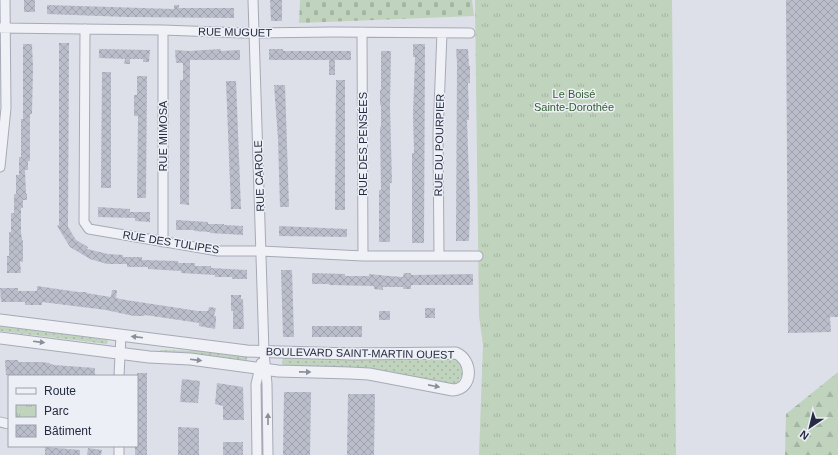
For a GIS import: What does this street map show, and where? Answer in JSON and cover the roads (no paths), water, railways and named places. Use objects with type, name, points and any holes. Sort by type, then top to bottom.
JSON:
[{"type":"street","points":[[0,167],[3,108],[3,28],[5,0]]},
{"type":"street","name":"RUE CAROLE","points":[[253,0],[264,352],[263,369]]},
{"type":"street","name":"RUE MUGUET","points":[[3,28],[254,33],[470,33]]},
{"type":"street","name":"RUE DES TULIPES","points":[[85,29],[84,222],[89,229],[218,251],[363,256],[478,256]]},
{"type":"street","name":"RUE MIMOSA","points":[[163,30],[163,242]]},
{"type":"street","name":"RUE DES PENSÉES","points":[[362,32],[363,256]]},
{"type":"street","name":"RUE DU POURPIER","points":[[439,256],[438,133],[442,33]]},
{"type":"street","name":"BOULEVARD SAINT-MARTIN OUEST","points":[[0,320],[245,351],[338,354],[456,353],[465,359],[469,372],[467,380],[464,384],[458,389],[452,390],[369,374],[278,371],[190,360],[149,357],[0,338]]},
{"type":"street","points":[[119,375],[121,335]]},
{"type":"street","points":[[257,455],[256,384],[263,369]]},
{"type":"street","points":[[263,369],[267,384],[268,455]]},
{"type":"park label","name":"Le Boisé Sainte-Dorothée","points":[[574,100]]}]
